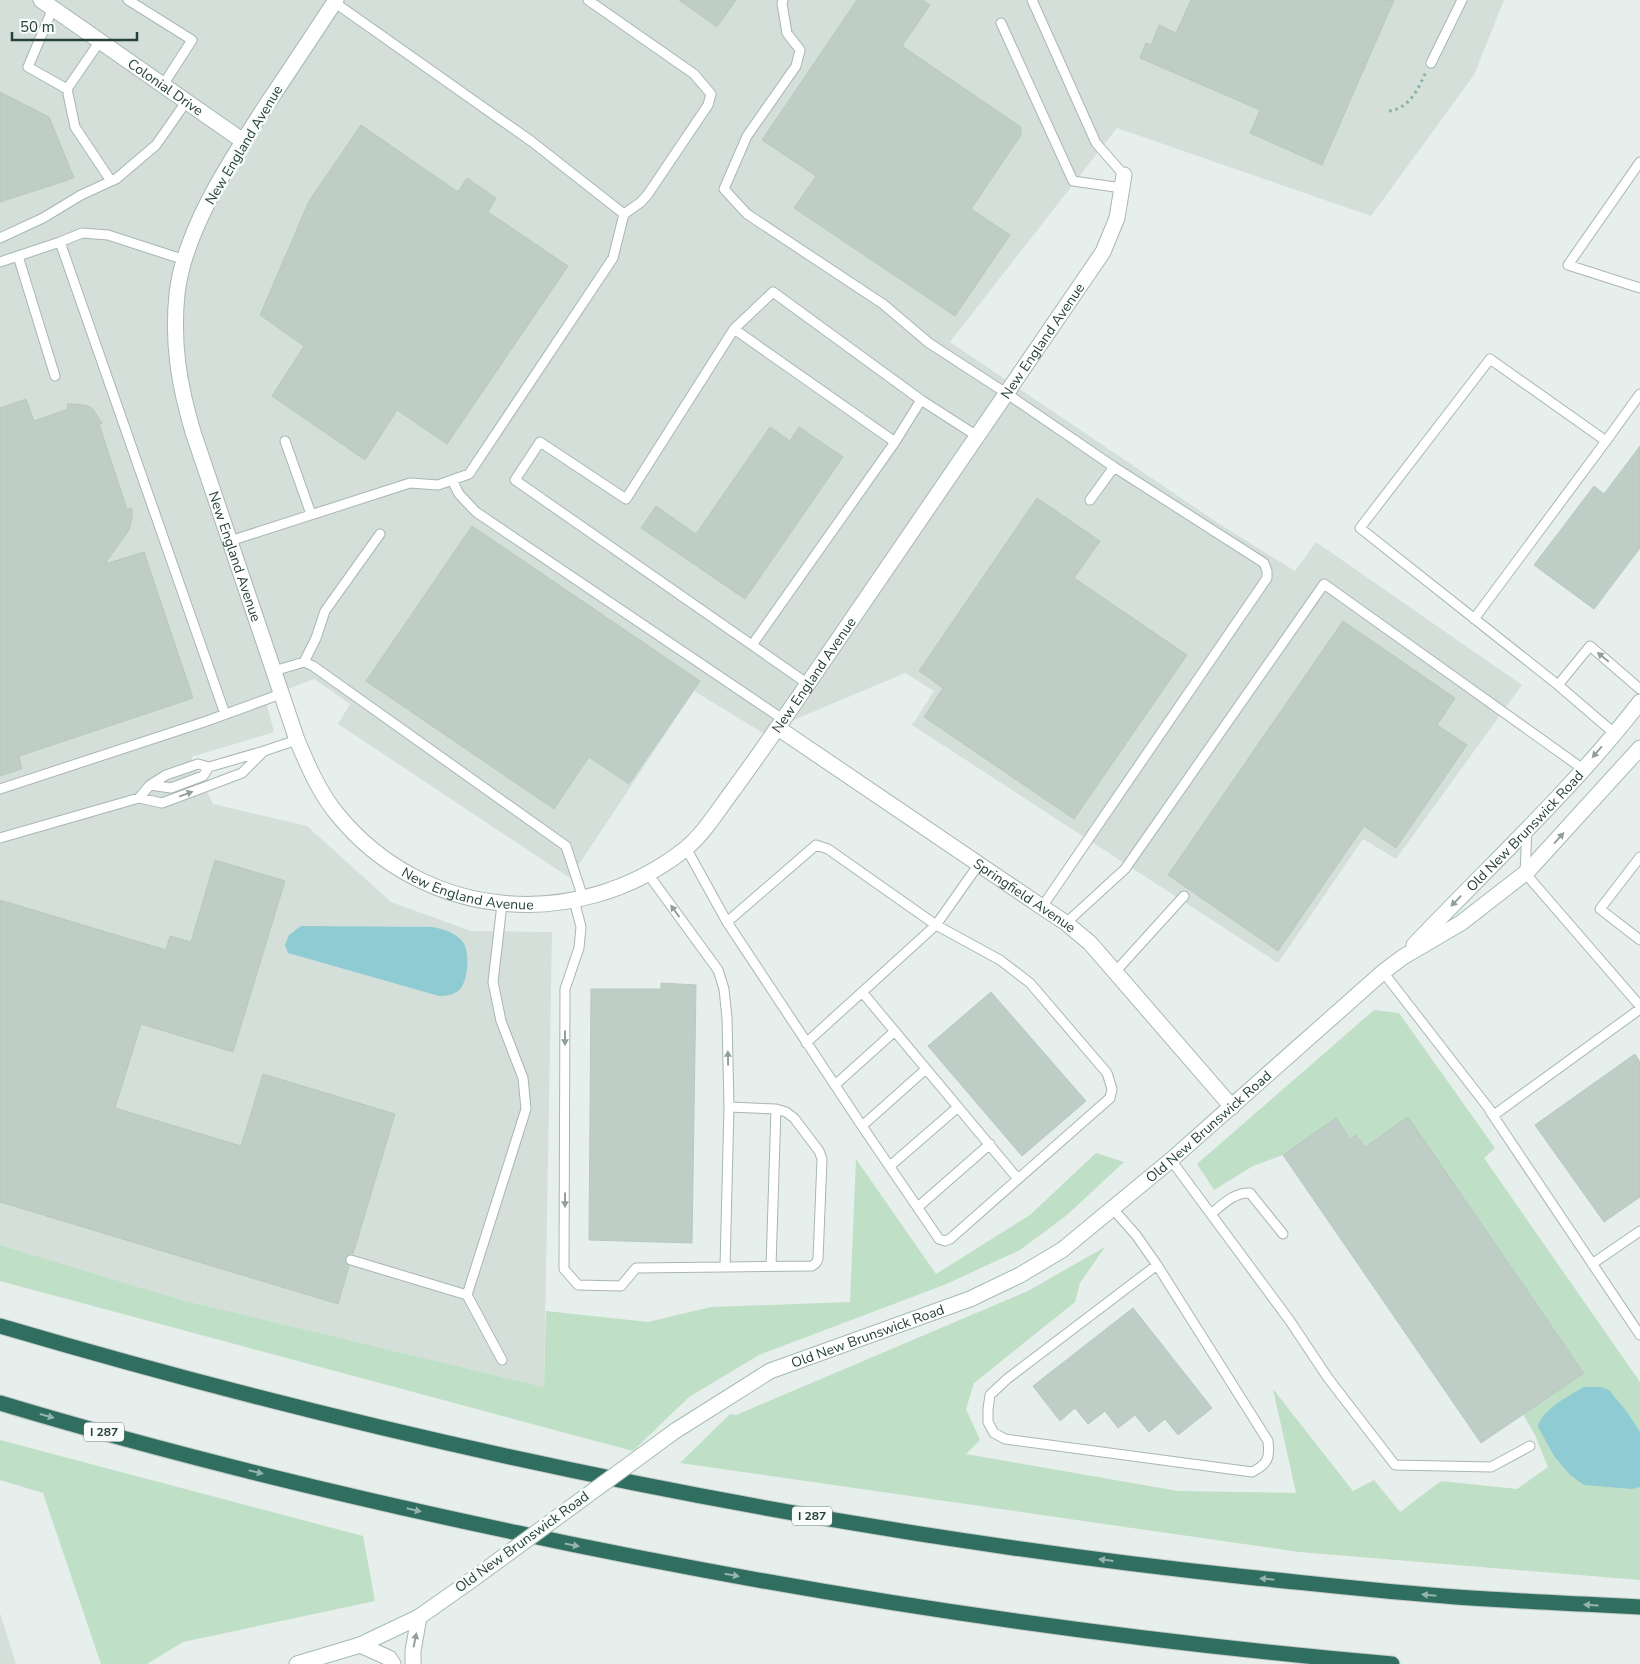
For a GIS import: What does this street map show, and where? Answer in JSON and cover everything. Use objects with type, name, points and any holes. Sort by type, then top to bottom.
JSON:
[{"type":"highway","name":"I 287","points":[[0,1326],[148,1368],[293,1406],[573,1471],[753,1506],[1038,1552],[1190,1571],[1454,1597],[1640,1607]]},
{"type":"highway","name":"I 287","points":[[0,1403],[208,1460],[340,1493],[437,1516],[673,1565],[792,1587],[1037,1625],[1280,1654],[1392,1664]]},
{"type":"street","name":"New England Avenue","points":[[335,1],[243,141],[217,185],[199,222],[185,260],[178,294],[175,326],[178,369],[193,432],[281,694],[297,740],[314,780],[338,815],[367,844],[394,866],[448,892],[481,901],[502,904],[545,905],[578,899],[626,885],[648,874],[686,848],[704,830],[781,724],[1104,252],[1116,218],[1123,182]]},
{"type":"street","name":"Colonial Drive","points":[[47,4],[243,141]]},
{"type":"street","name":"Old New Brunswick Road","points":[[297,1664],[360,1645],[419,1617],[675,1431],[770,1371],[970,1299],[1020,1275],[1062,1250],[1171,1160],[1403,956],[1479,876],[1548,808],[1640,702]]},
{"type":"street","name":"Springfield Avenue","points":[[781,724],[1066,924],[1090,943],[1232,1107]]},
{"type":"street","name":"Old New Brunswick Road","points":[[1403,956],[1461,923],[1525,873],[1638,754]]},
{"type":"street","points":[[414,1664],[412,1651],[419,1617]]},
{"type":"street","points":[[360,1645],[389,1658],[393,1664]]},
{"type":"lane","points":[[128,0],[192,40],[164,85]]},
{"type":"lane","points":[[230,541],[410,483],[438,484],[469,474],[608,266],[613,258],[624,214],[642,202],[648,194],[708,105],[711,94],[694,74],[588,0]]},
{"type":"lane","points":[[783,0],[787,33],[800,50],[796,66],[747,136],[724,189],[747,214],[884,304],[929,343],[1114,467],[1264,563],[1267,571],[1267,578],[1042,907]]},
{"type":"lane","points":[[1032,0],[1096,143],[1123,182]]},
{"type":"lane","points":[[1431,63],[1462,0]]},
{"type":"lane","points":[[335,1],[531,141],[624,214]]},
{"type":"lane","points":[[47,4],[28,67],[67,89]]},
{"type":"lane","points":[[1001,23],[1073,181],[1123,182]]},
{"type":"lane","points":[[100,40],[67,89],[75,127],[111,181]]},
{"type":"lane","points":[[0,238],[43,218],[81,195],[116,179],[156,145],[186,102]]},
{"type":"lane","points":[[1640,162],[1568,265],[1640,288]]},
{"type":"lane","points":[[0,262],[82,233],[108,235],[185,260]]},
{"type":"lane","points":[[60,242],[225,714]]},
{"type":"lane","points":[[18,256],[55,376]]},
{"type":"lane","points":[[808,684],[515,480],[540,442],[626,499],[734,329],[773,292],[921,400],[977,436]]},
{"type":"lane","points":[[734,329],[895,442]]},
{"type":"lane","points":[[1606,441],[1490,359],[1360,528],[1558,685],[1614,733]]},
{"type":"lane","points":[[1474,619],[1640,394]]},
{"type":"lane","points":[[752,645],[895,442],[921,400]]},
{"type":"lane","points":[[285,441],[311,514]]},
{"type":"lane","points":[[1090,500],[1114,467]]},
{"type":"lane","points":[[452,480],[459,494],[476,512],[781,724]]},
{"type":"lane","points":[[304,662],[316,638],[325,611],[380,534]]},
{"type":"lane","points":[[1066,924],[1125,869],[1324,584],[1583,768]]},
{"type":"lane","points":[[1558,685],[1590,646],[1640,689]]},
{"type":"lane","points":[[274,672],[304,662],[313,666],[566,846],[578,899],[581,927],[579,948],[566,989],[564,1269],[578,1285],[621,1286],[636,1268],[812,1266],[816,1263],[818,1259],[822,1159],[819,1151],[794,1118],[786,1112],[776,1109],[729,1107]]},
{"type":"lane","points":[[0,789],[281,694]]},
{"type":"lane","points":[[139,798],[150,785],[166,775],[198,764],[209,767],[297,740]]},
{"type":"lane","points":[[0,838],[139,798],[162,803],[242,773],[264,751]]},
{"type":"lane","points":[[150,785],[171,788],[202,776],[209,767]]},
{"type":"lane","points":[[1383,972],[1494,1116],[1640,1007],[1525,873],[1527,830]]},
{"type":"lane","points":[[686,848],[727,922],[806,1043],[940,1239],[945,1241],[950,1239],[1110,1098],[1112,1089],[1107,1072],[1030,983],[1000,960],[936,925],[828,849],[816,845],[727,922]]},
{"type":"lane","points":[[1640,857],[1600,909],[1640,940]]},
{"type":"lane","points":[[806,1043],[936,925],[979,864]]},
{"type":"lane","points":[[648,874],[718,970],[724,989],[727,1018],[729,1107],[725,1267]]},
{"type":"lane","points":[[1116,971],[1184,896]]},
{"type":"lane","points":[[467,1295],[526,1109],[523,1078],[501,1022],[493,982],[502,904]]},
{"type":"lane","points":[[862,992],[1018,1178]]},
{"type":"lane","points":[[835,1085],[895,1032]]},
{"type":"lane","points":[[862,1126],[926,1069]]},
{"type":"lane","points":[[890,1166],[958,1107]]},
{"type":"lane","points":[[1487,1107],[1640,1335]]},
{"type":"lane","points":[[772,1266],[776,1109]]},
{"type":"lane","points":[[918,1207],[990,1144]]},
{"type":"lane","points":[[1171,1160],[1290,1321],[1328,1378],[1395,1465],[1491,1467],[1530,1446]]},
{"type":"lane","points":[[1211,1214],[1234,1196],[1242,1192],[1250,1193],[1283,1234]]},
{"type":"lane","points":[[1113,1209],[1136,1235],[1157,1265],[1268,1440],[1268,1458],[1262,1467],[1252,1472],[1005,1439],[994,1433],[988,1422],[990,1396],[1007,1379],[1157,1265]]},
{"type":"lane","points":[[1592,1264],[1640,1231]]},
{"type":"lane","points":[[351,1260],[467,1295],[502,1360]]},
{"type":"path","points":[[1389,111],[1405,105],[1415,94],[1431,63]]},
{"type":"shaded area","points":[[0,0],[1504,0],[1474,75],[1371,216],[1117,128],[950,342],[1224,527],[1295,571],[1316,542],[1522,685],[1396,859],[1363,839],[1278,963],[912,725],[934,691],[905,673],[763,733],[694,691],[570,878],[338,724],[350,704],[314,679],[265,698],[274,732],[191,757],[213,804],[307,826],[391,902],[471,931],[552,932],[544,1387],[182,1300],[0,1245]]},
{"type":"shaded area","points":[[0,1613],[16,1664],[0,1664]]},
{"type":"green space","points":[[1374,1010],[1399,1013],[1495,1148],[1484,1158],[1640,1382],[1640,1580],[1299,1552],[680,1463],[730,1414],[736,1415],[1028,1291],[1105,1247],[1080,1283],[1075,1302],[974,1383],[966,1409],[980,1440],[966,1454],[1178,1491],[1296,1493],[1273,1389],[1353,1491],[1374,1480],[1400,1512],[1441,1481],[1517,1489],[1548,1467],[1535,1435],[1523,1414],[1584,1372],[1408,1118],[1365,1147],[1356,1135],[1350,1139],[1335,1119],[1283,1155],[1253,1166],[1214,1190],[1197,1164]]},
{"type":"green space","points":[[1096,1153],[1124,1162],[1067,1215],[1020,1250],[944,1285],[759,1355],[689,1397],[633,1451],[0,1281],[0,1245],[182,1300],[544,1387],[546,1311],[648,1322],[711,1307],[850,1302],[856,1159],[936,1274],[1030,1215]]},
{"type":"green space","points":[[0,1440],[363,1536],[375,1601],[183,1642],[147,1664],[101,1664],[43,1493],[0,1480]]},
{"type":"water","points":[[301,926],[432,927],[445,930],[453,933],[463,942],[467,952],[467,965],[463,984],[454,994],[439,996],[288,953],[285,945],[289,935]]},
{"type":"water","points":[[1584,1387],[1601,1387],[1609,1390],[1640,1432],[1640,1487],[1632,1489],[1584,1485],[1570,1475],[1554,1456],[1538,1427],[1540,1421],[1550,1409]]},
{"type":"building","points":[[679,0],[736,0],[717,27]]},
{"type":"building","points":[[857,0],[922,0],[930,5],[902,46],[1021,127],[1021,135],[971,209],[1010,235],[955,316],[794,208],[816,176],[762,140]]},
{"type":"building","points":[[1191,0],[1394,0],[1322,165],[1250,133],[1260,110],[1140,58],[1146,43],[1151,45],[1159,25],[1176,33]]},
{"type":"building","points":[[0,92],[49,117],[74,178],[0,202]]},
{"type":"building","points":[[361,125],[458,192],[467,178],[496,198],[488,212],[568,266],[447,444],[397,410],[365,460],[272,396],[304,346],[260,315],[309,201]]},
{"type":"building","points":[[26,399],[34,421],[68,409],[67,404],[76,404],[92,408],[102,423],[99,424],[127,509],[132,508],[129,530],[105,564],[144,552],[193,698],[19,756],[22,769],[0,776],[0,408]]},
{"type":"building","points":[[770,427],[790,441],[799,427],[843,457],[745,599],[641,528],[656,506],[696,534]]},
{"type":"building","points":[[1640,446],[1640,548],[1594,609],[1534,565],[1594,486],[1604,494]]},
{"type":"building","points":[[1037,498],[1100,541],[1074,578],[1187,655],[1074,819],[924,717],[943,688],[919,671]]},
{"type":"building","points":[[472,526],[700,681],[629,784],[589,757],[554,809],[366,681]]},
{"type":"building","points":[[1343,621],[1455,698],[1437,725],[1467,745],[1396,848],[1364,826],[1278,951],[1168,875]]},
{"type":"building","points":[[215,860],[285,881],[233,1052],[141,1024],[115,1108],[241,1146],[263,1074],[395,1114],[353,1254],[349,1254],[345,1258],[345,1262],[349,1266],[338,1304],[0,1202],[0,900],[166,950],[170,936],[191,942]]},
{"type":"building","points":[[661,983],[696,985],[692,1243],[589,1240],[591,989],[661,989]]},
{"type":"building","points":[[991,992],[1086,1101],[1022,1156],[928,1046]]},
{"type":"building","points":[[1635,1054],[1640,1062],[1640,1197],[1604,1222],[1535,1125]]},
{"type":"building","points":[[1408,1117],[1584,1373],[1481,1443],[1283,1155],[1336,1118],[1350,1139],[1356,1135],[1365,1147]]},
{"type":"building","points":[[1133,1308],[1212,1408],[1178,1435],[1165,1419],[1149,1432],[1135,1415],[1118,1428],[1105,1411],[1088,1424],[1075,1408],[1060,1421],[1033,1386]]}]
